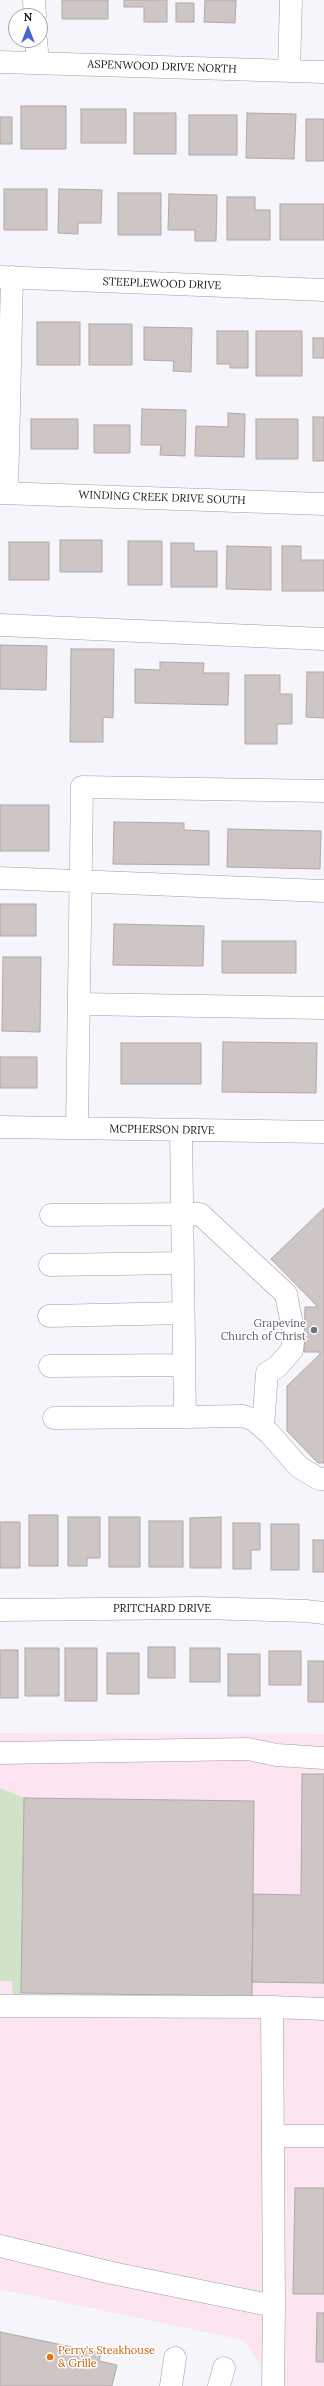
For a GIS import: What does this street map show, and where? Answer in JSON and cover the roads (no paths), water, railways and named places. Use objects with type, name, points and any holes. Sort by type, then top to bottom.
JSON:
[{"type":"street","points":[[289,70],[291,0]]},
{"type":"street","points":[[37,48],[38,63]]},
{"type":"street","name":"ASPENWOOD DRIVE NORTH","points":[[0,62],[324,72]]},
{"type":"street","points":[[4,493],[6,277]]},
{"type":"street","name":"STEEPLEWOOD DRIVE","points":[[6,277],[324,290]]},
{"type":"street","name":"WINDING CREEK DRIVE SOUTH","points":[[4,493],[324,504]]},
{"type":"street","points":[[0,625],[324,639]]},
{"type":"street","points":[[77,1128],[82,787],[324,791]]},
{"type":"street","points":[[0,878],[324,891]]},
{"type":"street","points":[[78,1004],[324,1008]]},
{"type":"street","name":"MCPHERSON DRIVE","points":[[0,1127],[324,1132]]},
{"type":"street","points":[[181,1130],[185,1417]]},
{"type":"street","points":[[51,1215],[200,1214],[286,1294],[294,1335],[292,1350],[277,1367],[267,1373],[262,1427]]},
{"type":"street","points":[[50,1265],[182,1263]]},
{"type":"street","points":[[49,1316],[183,1313]]},
{"type":"street","points":[[50,1366],[184,1365]]},
{"type":"street","points":[[54,1418],[243,1416],[254,1420],[262,1427],[299,1468],[319,1479],[324,1479]]},
{"type":"street","name":"PRITCHARD DRIVE","points":[[0,1610],[201,1608],[306,1611],[324,1613]]},
{"type":"street","points":[[0,1753],[248,1749],[277,1755],[324,1758]]},
{"type":"street","points":[[0,2006],[272,2007],[324,2009]]},
{"type":"street","points":[[272,2007],[274,2306],[273,2386]]},
{"type":"street","points":[[273,2136],[324,2136]]},
{"type":"street","points":[[0,2246],[112,2273],[274,2306]]},
{"type":"street","points":[[171,2386],[175,2358]]},
{"type":"place","name":"Grapevine Church of Christ","points":[[314,1330]]},
{"type":"place","name":"Perry's Steakhouse & Grille","points":[[50,2357]]}]
